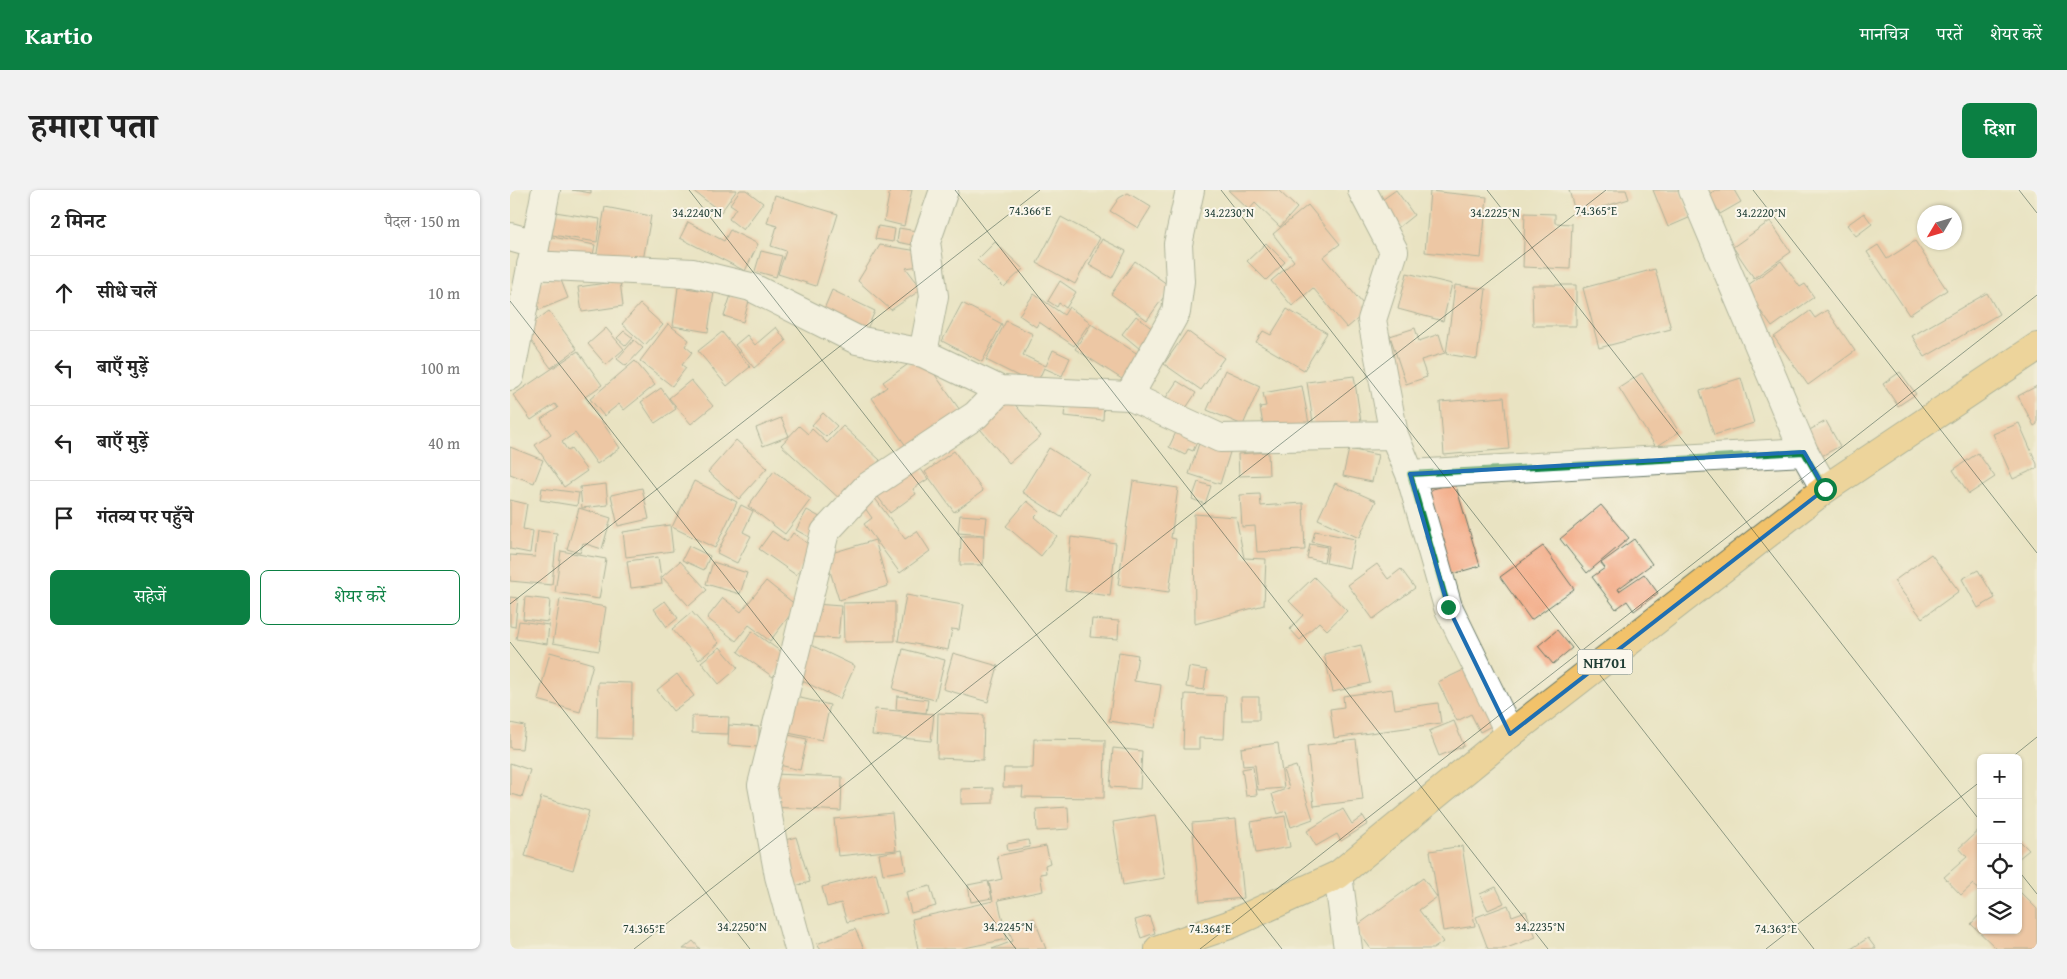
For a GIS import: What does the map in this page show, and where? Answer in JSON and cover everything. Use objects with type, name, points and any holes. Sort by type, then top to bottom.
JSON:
[{"type":"highway","name":"NH701","points":[[1159,949],[1229,925],[1338,875],[1510,734],[1825,489],[2037,347]]},
{"type":"street","points":[[510,376],[525,248],[546,190]]},
{"type":"street","points":[[923,353],[934,296],[926,242],[944,190]]},
{"type":"street","points":[[1128,396],[1176,312],[1180,281],[1178,244],[1190,190]]},
{"type":"street","points":[[1362,190],[1394,251],[1372,320],[1394,435],[1410,474],[1448,607],[1510,734]]},
{"type":"street","points":[[1693,190],[1804,452],[1825,489]]},
{"type":"street","points":[[525,248],[693,273],[751,287],[856,340],[923,353],[1000,390],[1128,396],[1220,438],[1394,435]]},
{"type":"street","points":[[799,949],[779,876],[762,785],[825,532],[867,487],[976,415],[1000,390]]},
{"type":"street","points":[[1410,474],[1804,452]]},
{"type":"street","points":[[1338,875],[1348,949]]},
{"type":"highlighted area","points":[[1804,452],[1825,489],[1510,734],[1448,607],[1410,474]]},
{"type":"building","points":[[572,190],[591,190],[591,193]]},
{"type":"building","points":[[692,190],[737,190],[721,212]]},
{"type":"building","points":[[740,190],[746,190],[763,203],[743,230],[729,219],[736,208],[730,204]]},
{"type":"building","points":[[890,190],[912,190],[904,226],[884,221]]},
{"type":"building","points":[[1228,190],[1278,190],[1297,208],[1280,227],[1255,203],[1249,210]]},
{"type":"building","points":[[1396,190],[1414,215],[1394,231],[1375,205]]},
{"type":"building","points":[[1569,190],[1626,190],[1629,199],[1576,215]]},
{"type":"building","points":[[1653,190],[1680,190],[1691,217],[1668,227]]},
{"type":"building","points":[[1716,190],[1734,190],[1741,202],[1720,214],[1709,194]]},
{"type":"building","points":[[1430,191],[1487,197],[1481,258],[1425,252]]},
{"type":"building","points":[[1128,193],[1151,207],[1138,228],[1110,211],[1119,198]]},
{"type":"building","points":[[775,195],[838,214],[816,286],[778,274],[786,251],[771,246],[777,226],[767,223]]},
{"type":"building","points":[[1308,205],[1340,244],[1323,257],[1368,310],[1347,328],[1313,288],[1292,306],[1271,281],[1294,261],[1273,234]]},
{"type":"building","points":[[605,207],[651,216],[642,266],[596,258]]},
{"type":"building","points":[[555,212],[600,219],[597,242],[552,235]]},
{"type":"building","points":[[1525,213],[1555,214],[1555,223],[1572,224],[1570,269],[1523,267]]},
{"type":"building","points":[[1864,213],[1872,224],[1856,236],[1847,225]]},
{"type":"building","points":[[1061,217],[1100,238],[1075,284],[1037,263]]},
{"type":"building","points":[[1770,221],[1791,252],[1754,278],[1733,247]]},
{"type":"building","points":[[688,222],[724,241],[730,230],[758,244],[745,271],[680,238]]},
{"type":"building","points":[[878,226],[895,229],[893,242],[875,239]]},
{"type":"building","points":[[899,228],[916,231],[913,245],[897,242]]},
{"type":"building","points":[[542,235],[595,245],[592,260],[539,251]]},
{"type":"building","points":[[1102,239],[1126,251],[1112,278],[1089,265]]},
{"type":"building","points":[[1915,241],[1917,250],[1921,250],[1947,290],[1909,315],[1867,252],[1878,245],[1887,259]]},
{"type":"building","points":[[995,242],[1023,269],[1004,287],[977,260]]},
{"type":"building","points":[[1266,243],[1285,262],[1266,280],[1247,261]]},
{"type":"building","points":[[880,245],[918,251],[919,266],[906,268],[922,289],[891,310],[858,281]]},
{"type":"building","points":[[761,251],[782,256],[776,277],[755,271]]},
{"type":"building","points":[[1135,261],[1171,287],[1147,320],[1111,294]]},
{"type":"building","points":[[1781,261],[1800,287],[1805,284],[1814,297],[1772,327],[1744,288]]},
{"type":"building","points":[[1655,269],[1671,329],[1599,348],[1583,288]]},
{"type":"building","points":[[1407,273],[1452,284],[1443,321],[1398,309]]},
{"type":"building","points":[[559,275],[568,298],[539,310],[530,286]]},
{"type":"building","points":[[620,281],[623,306],[582,312],[578,287]]},
{"type":"building","points":[[1060,281],[1076,292],[1066,308],[1059,303],[1057,307],[1048,301]]},
{"type":"building","points":[[1455,285],[1486,289],[1477,359],[1446,354]]},
{"type":"building","points":[[1532,285],[1576,285],[1576,326],[1533,326]]},
{"type":"building","points":[[678,287],[714,292],[708,332],[673,326]]},
{"type":"building","points":[[832,290],[875,311],[867,329],[824,309]]},
{"type":"building","points":[[1987,293],[1999,314],[1925,357],[1912,336]]},
{"type":"building","points":[[1034,294],[1064,315],[1069,307],[1090,322],[1074,346],[1039,322],[1036,327],[1019,315]]},
{"type":"building","points":[[731,295],[749,301],[743,322],[724,316]]},
{"type":"building","points":[[962,303],[1002,324],[982,362],[942,341]]},
{"type":"building","points":[[640,304],[663,325],[645,345],[622,324]]},
{"type":"building","points":[[1287,309],[1327,333],[1304,370],[1256,342],[1263,331],[1271,335]]},
{"type":"building","points":[[1827,310],[1855,351],[1808,385],[1774,337],[1810,311],[1815,318]]},
{"type":"building","points":[[549,311],[577,349],[551,368],[523,330]]},
{"type":"building","points":[[1136,316],[1154,330],[1140,349],[1122,334]]},
{"type":"building","points":[[1006,321],[1033,334],[1023,355],[1046,366],[1053,350],[1070,358],[1062,376],[1044,368],[1036,385],[986,360]]},
{"type":"building","points":[[668,324],[689,340],[685,346],[692,352],[682,365],[686,368],[672,386],[640,361]]},
{"type":"building","points":[[1091,324],[1141,356],[1125,381],[1075,349]]},
{"type":"building","points":[[776,327],[786,341],[754,368],[735,345],[747,335],[755,345]]},
{"type":"building","points":[[606,328],[624,349],[606,365],[588,344]]},
{"type":"building","points":[[1415,328],[1419,341],[1439,334],[1445,353],[1421,360],[1427,377],[1406,384],[1390,336]]},
{"type":"building","points":[[624,331],[633,338],[626,346],[617,338]]},
{"type":"building","points":[[1187,331],[1224,358],[1201,390],[1164,364]]},
{"type":"building","points":[[722,332],[750,367],[727,386],[698,351]]},
{"type":"building","points":[[634,340],[643,348],[626,366],[617,359]]},
{"type":"building","points":[[578,351],[602,385],[585,397],[620,448],[597,464],[575,433],[562,442],[568,451],[571,449],[587,471],[564,487],[535,445],[551,434],[541,419],[558,408],[555,404],[531,420],[513,395]]},
{"type":"building","points":[[921,355],[962,413],[909,450],[872,398],[887,387],[883,382]]},
{"type":"building","points":[[635,361],[655,385],[624,410],[619,404],[604,416],[590,399]]},
{"type":"building","points":[[1225,370],[1260,386],[1243,425],[1207,410]]},
{"type":"building","points":[[1900,372],[1916,394],[1898,406],[1883,384]]},
{"type":"building","points":[[1642,373],[1679,432],[1656,447],[1619,388]]},
{"type":"building","points":[[1354,376],[1361,422],[1314,429],[1307,382]]},
{"type":"building","points":[[1741,378],[1754,423],[1714,435],[1700,391]]},
{"type":"building","points":[[691,380],[713,406],[691,424],[669,398]]},
{"type":"building","points":[[1177,381],[1196,393],[1180,417],[1161,405]]},
{"type":"building","points":[[1302,386],[1310,429],[1277,435],[1275,423],[1263,425],[1260,407],[1266,406],[1263,393]]},
{"type":"building","points":[[2037,386],[2037,424],[2034,426],[2018,396]]},
{"type":"building","points":[[661,388],[676,409],[655,423],[641,402]]},
{"type":"building","points":[[1008,396],[1041,436],[1009,463],[975,423]]},
{"type":"building","points":[[1504,397],[1509,449],[1444,455],[1440,402]]},
{"type":"building","points":[[1066,398],[1104,402],[1103,420],[1064,416]]},
{"type":"building","points":[[823,413],[837,426],[826,437],[812,425]]},
{"type":"building","points":[[781,418],[789,436],[763,446],[756,428]]},
{"type":"building","points":[[1826,421],[1840,446],[1818,458],[1804,433]]},
{"type":"building","points":[[2019,423],[2037,468],[2013,479],[1993,434]]},
{"type":"building","points":[[799,426],[808,434],[812,429],[827,443],[843,426],[880,460],[842,501],[781,445]]},
{"type":"building","points":[[1177,430],[1198,440],[1193,451],[1188,449],[1185,455],[1169,447]]},
{"type":"building","points":[[1201,437],[1232,446],[1220,484],[1189,474]]},
{"type":"building","points":[[736,440],[767,468],[739,499],[708,472]]},
{"type":"building","points":[[510,447],[543,460],[534,483],[510,474]]},
{"type":"building","points":[[1049,448],[1089,473],[1061,517],[1022,492]]},
{"type":"building","points":[[1349,449],[1378,455],[1372,482],[1343,476]]},
{"type":"building","points":[[954,451],[983,491],[954,512],[925,472]]},
{"type":"building","points":[[1268,452],[1269,475],[1239,476],[1238,454]]},
{"type":"building","points":[[1978,453],[1995,477],[1969,494],[1953,470]]},
{"type":"building","points":[[914,459],[928,479],[913,489],[916,494],[890,513],[872,489]]},
{"type":"building","points":[[774,471],[811,499],[785,534],[748,506]]},
{"type":"building","points":[[694,481],[737,502],[715,548],[672,527]]},
{"type":"building","points":[[1133,481],[1178,488],[1171,538],[1176,539],[1169,592],[1118,585]]},
{"type":"building","points":[[1198,482],[1211,486],[1205,504],[1192,499]]},
{"type":"building","points":[[1335,483],[1376,501],[1359,538],[1318,519]]},
{"type":"building","points":[[1455,483],[1480,566],[1449,575],[1425,491]]},
{"type":"building","points":[[606,484],[608,505],[582,508],[580,487]]},
{"type":"building","points":[[542,488],[579,493],[577,506],[540,500]]},
{"type":"building","points":[[642,488],[649,519],[618,526],[611,495]]},
{"type":"building","points":[[871,493],[905,539],[917,531],[930,551],[900,573],[864,524],[872,518],[860,501]]},
{"type":"building","points":[[1260,494],[1261,506],[1303,503],[1305,550],[1257,552],[1255,526],[1242,527],[1240,495]]},
{"type":"building","points":[[510,500],[527,504],[523,529],[533,531],[530,553],[510,549]]},
{"type":"building","points":[[1027,501],[1040,512],[1035,517],[1057,536],[1041,556],[1006,526]]},
{"type":"building","points":[[741,505],[753,511],[743,532],[751,536],[737,563],[717,553]]},
{"type":"building","points":[[1601,505],[1629,538],[1587,573],[1560,539]]},
{"type":"building","points":[[579,508],[611,518],[602,549],[583,543],[580,553],[567,549]]},
{"type":"building","points":[[807,510],[827,521],[816,541],[796,530]]},
{"type":"building","points":[[1194,514],[1236,517],[1244,558],[1266,559],[1264,605],[1195,624]]},
{"type":"building","points":[[960,515],[987,517],[985,535],[958,533]]},
{"type":"building","points":[[670,525],[673,551],[626,557],[623,532]]},
{"type":"building","points":[[538,531],[557,533],[552,585],[510,581],[510,555],[535,557]]},
{"type":"building","points":[[772,531],[787,542],[793,533],[815,549],[796,575],[759,549]]},
{"type":"building","points":[[1315,531],[1355,539],[1349,568],[1326,563],[1329,546],[1312,542]]},
{"type":"building","points":[[961,536],[984,536],[983,565],[960,565]]},
{"type":"building","points":[[1071,537],[1116,543],[1110,596],[1065,590]]},
{"type":"building","points":[[1634,539],[1652,564],[1618,589],[1619,591],[1644,574],[1658,593],[1634,611],[1627,601],[1616,609],[1592,577],[1605,568],[1601,563]]},
{"type":"building","points":[[875,540],[888,586],[839,600],[825,555]]},
{"type":"building","points":[[1310,544],[1327,547],[1324,562],[1307,558]]},
{"type":"building","points":[[689,546],[710,556],[704,570],[682,560]]},
{"type":"building","points":[[1543,546],[1574,589],[1531,620],[1500,577]]},
{"type":"building","points":[[561,551],[606,559],[599,599],[555,592]]},
{"type":"building","points":[[1931,554],[1959,591],[1922,618],[1894,581]]},
{"type":"building","points":[[658,557],[662,584],[631,588],[627,561]]},
{"type":"building","points":[[680,561],[707,590],[689,606],[662,577]]},
{"type":"building","points":[[713,562],[747,573],[740,594],[706,584]]},
{"type":"building","points":[[1377,564],[1388,579],[1401,569],[1415,588],[1373,619],[1348,585]]},
{"type":"building","points":[[1978,570],[1995,598],[1978,608],[1962,579]]},
{"type":"building","points":[[1314,577],[1347,611],[1327,630],[1319,622],[1300,640],[1290,629],[1303,615],[1289,601]]},
{"type":"building","points":[[766,581],[797,606],[770,641],[749,625],[736,641],[707,618],[723,598],[741,612]]},
{"type":"building","points":[[906,595],[963,605],[959,630],[952,629],[948,650],[898,641]]},
{"type":"building","points":[[510,597],[518,598],[515,627],[510,626]]},
{"type":"building","points":[[525,597],[550,600],[548,622],[523,619]]},
{"type":"building","points":[[560,599],[606,607],[599,651],[553,643]]},
{"type":"building","points":[[665,601],[678,618],[667,627],[654,609]]},
{"type":"building","points":[[895,602],[895,641],[844,642],[843,603]]},
{"type":"building","points":[[815,604],[841,606],[838,639],[813,637]]},
{"type":"building","points":[[692,612],[719,643],[699,660],[672,629]]},
{"type":"building","points":[[1092,619],[1119,621],[1118,639],[1090,637]]},
{"type":"building","points":[[519,621],[549,625],[547,644],[516,639]]},
{"type":"building","points":[[1557,630],[1572,648],[1553,664],[1538,646]]},
{"type":"building","points":[[752,631],[787,656],[773,677],[738,652]]},
{"type":"building","points":[[809,644],[855,666],[840,699],[794,677]]},
{"type":"building","points":[[1361,645],[1370,683],[1333,692],[1324,654]]},
{"type":"building","points":[[720,647],[738,668],[719,684],[701,662]]},
{"type":"building","points":[[903,649],[945,660],[935,700],[893,689]]},
{"type":"building","points":[[550,652],[593,664],[580,712],[538,700]]},
{"type":"building","points":[[1119,652],[1138,655],[1134,681],[1161,685],[1155,728],[1109,721]]},
{"type":"building","points":[[953,653],[998,666],[988,702],[943,689]]},
{"type":"building","points":[[1189,667],[1207,670],[1204,690],[1186,687]]},
{"type":"building","points":[[1470,667],[1497,723],[1480,732],[1471,714],[1457,721],[1438,682]]},
{"type":"building","points":[[677,674],[694,696],[673,711],[657,690]]},
{"type":"building","points":[[598,682],[632,683],[631,739],[597,738]]},
{"type":"building","points":[[1392,689],[1395,709],[1438,703],[1441,723],[1334,738],[1330,709],[1344,707],[1343,696]]},
{"type":"building","points":[[1185,694],[1226,696],[1224,739],[1199,738],[1199,749],[1183,749]]},
{"type":"building","points":[[788,695],[830,705],[822,740],[779,731]]},
{"type":"building","points":[[897,696],[928,700],[926,713],[896,709]]},
{"type":"building","points":[[1241,697],[1259,697],[1259,720],[1242,720]]},
{"type":"building","points":[[875,709],[934,714],[931,741],[872,735]]},
{"type":"building","points":[[938,713],[984,715],[983,760],[937,758]]},
{"type":"building","points":[[692,716],[729,717],[728,734],[692,733]]},
{"type":"building","points":[[1454,721],[1464,746],[1439,756],[1429,731]]},
{"type":"building","points":[[510,723],[525,726],[522,749],[510,748]]},
{"type":"building","points":[[729,725],[759,727],[759,747],[728,745]]},
{"type":"building","points":[[779,733],[807,739],[800,770],[771,763]]},
{"type":"building","points":[[1034,739],[1105,740],[1104,798],[1022,797],[1023,787],[1003,787],[1004,768],[1033,768]]},
{"type":"building","points":[[1356,740],[1363,800],[1314,806],[1307,746]]},
{"type":"building","points":[[1278,743],[1284,788],[1258,790],[1255,765],[1243,766],[1241,748]]},
{"type":"building","points":[[1113,748],[1142,751],[1140,789],[1110,787]]},
{"type":"building","points":[[510,763],[530,770],[522,797],[510,794]]},
{"type":"building","points":[[1296,766],[1313,819],[1291,827],[1286,811],[1278,814],[1272,794],[1289,788],[1283,770]]},
{"type":"building","points":[[1253,767],[1257,795],[1246,796],[1242,769]]},
{"type":"building","points":[[774,774],[842,777],[841,811],[772,807]]},
{"type":"building","points":[[993,788],[993,803],[961,804],[961,789]]},
{"type":"building","points":[[541,797],[589,811],[573,870],[525,856]]},
{"type":"building","points":[[1068,807],[1069,829],[1037,831],[1036,809]]},
{"type":"building","points":[[1343,809],[1352,824],[1363,816],[1368,824],[1341,841],[1337,834],[1316,846],[1307,831]]},
{"type":"building","points":[[892,813],[896,850],[838,856],[834,819]]},
{"type":"building","points":[[1155,815],[1165,878],[1123,885],[1113,822]]},
{"type":"building","points":[[1285,816],[1290,847],[1256,853],[1251,822]]},
{"type":"building","points":[[1236,819],[1244,898],[1200,902],[1192,823]]},
{"type":"building","points":[[1977,832],[1977,888],[1973,884],[1961,895],[1944,877],[1967,857],[1959,848]]},
{"type":"building","points":[[796,837],[810,882],[791,887],[778,842]]},
{"type":"building","points":[[1028,840],[1030,847],[1008,851],[1007,844]]},
{"type":"building","points":[[2022,843],[2029,850],[2022,856]]},
{"type":"building","points":[[1046,846],[1050,863],[1045,865],[1046,873],[1040,874],[1043,891],[998,900],[1007,939],[960,949],[918,949],[912,919],[993,901],[989,882],[1002,879],[997,856]]},
{"type":"building","points":[[1462,846],[1475,926],[1443,931],[1430,851]]},
{"type":"building","points":[[902,850],[906,870],[883,874],[879,854]]},
{"type":"building","points":[[876,873],[886,913],[847,922],[841,903],[827,907],[822,887]]},
{"type":"building","points":[[1423,878],[1437,897],[1419,910],[1443,942],[1433,949],[1371,949],[1355,927]]},
{"type":"building","points":[[988,881],[992,898],[971,902],[968,885]]},
{"type":"building","points":[[930,886],[936,906],[911,913],[906,892]]},
{"type":"building","points":[[1496,887],[1504,903],[1488,910],[1480,894]]},
{"type":"building","points":[[2022,894],[2037,909],[2037,949],[1997,949],[1981,934],[2022,934]]},
{"type":"building","points":[[1508,905],[1512,916],[1526,911],[1536,937],[1504,949],[1488,949],[1476,917]]},
{"type":"building","points":[[1149,916],[1155,933],[1141,938],[1135,920]]},
{"type":"building","points":[[1977,917],[1977,930],[1971,924]]},
{"type":"building","points":[[1034,918],[1046,949],[992,949],[1013,941],[1008,928]]},
{"type":"building","points":[[855,929],[864,949],[820,949],[817,944]]},
{"type":"building","points":[[1868,938],[1876,949],[1851,949]]},
{"type":"building","points":[[693,941],[700,949],[683,949]]},
{"type":"route","points":[[1448,607],[1410,474],[1804,452],[1825,489]]}]
